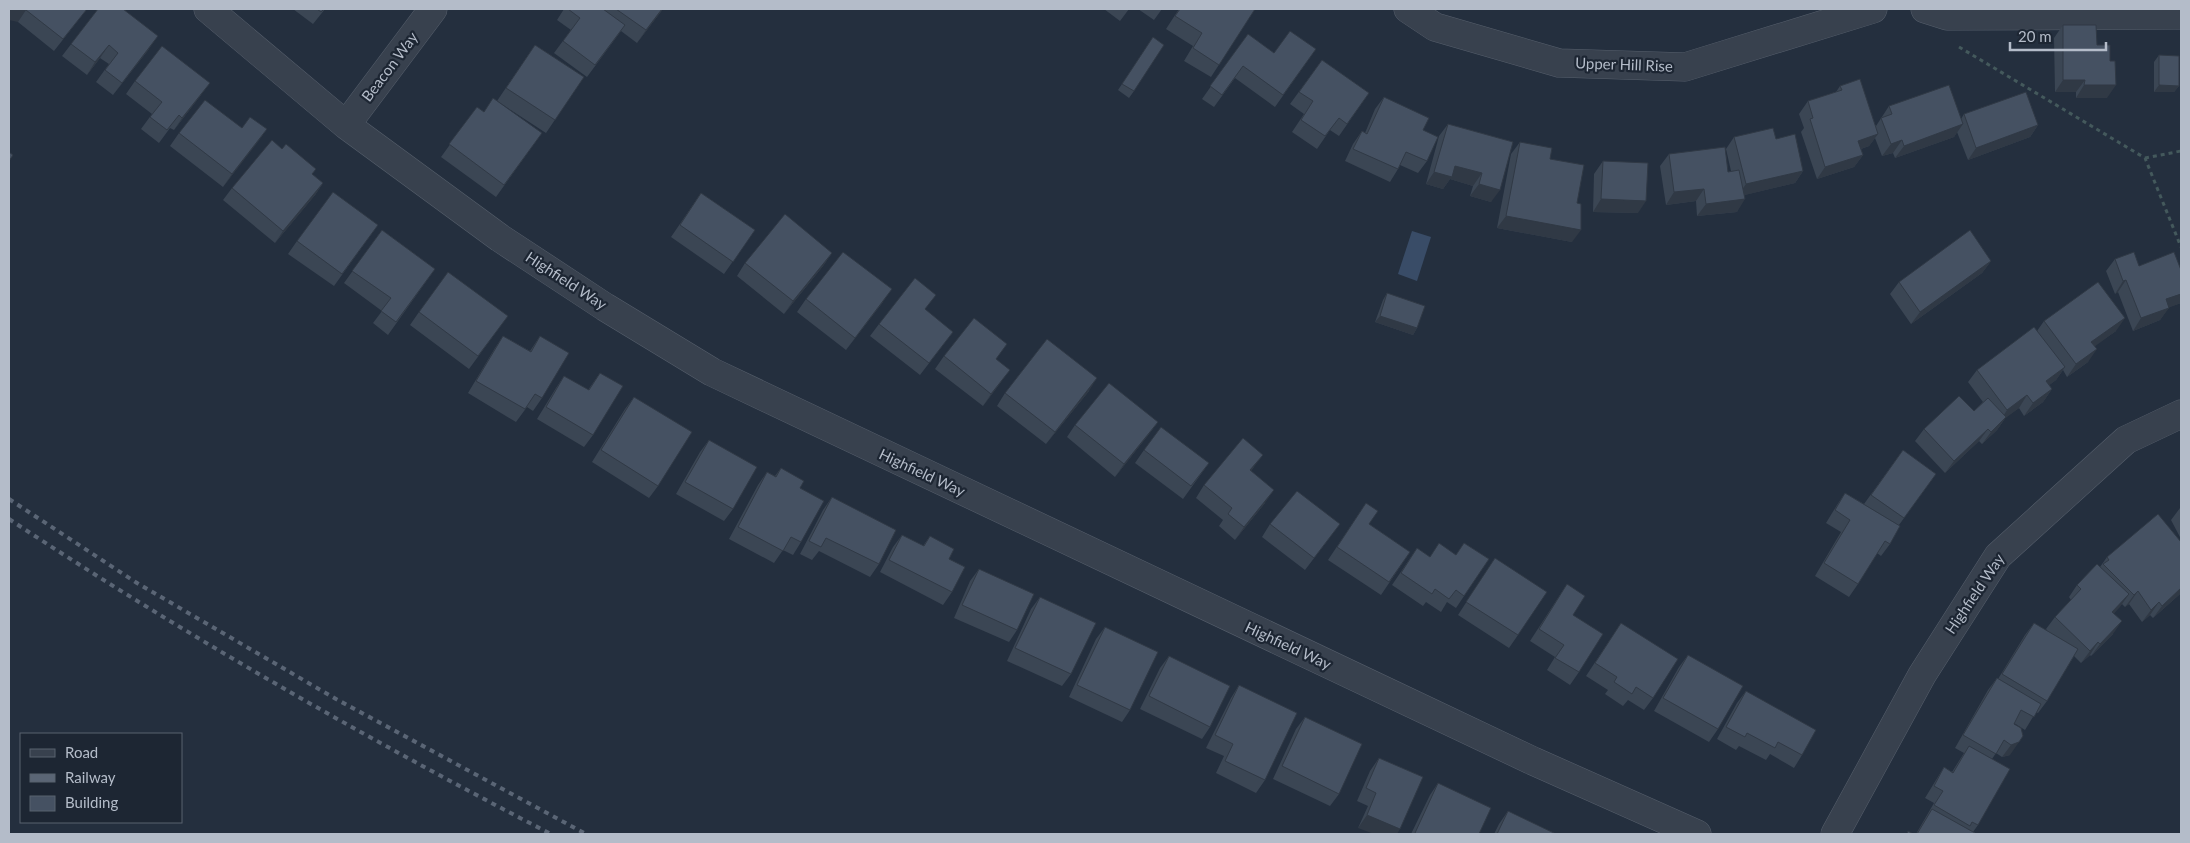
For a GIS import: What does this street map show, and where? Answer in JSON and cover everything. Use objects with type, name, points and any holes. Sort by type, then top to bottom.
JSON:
[{"type":"street","name":"Highfield Way","points":[[208,9],[346,125],[500,238],[605,307],[712,372],[1533,761],[1697,834]]},
{"type":"street","name":"Beacon Way","points":[[346,125],[434,9]]},
{"type":"street","name":"Upper Hill Rise","points":[[1408,9],[1435,27],[1559,63],[1685,67],[1873,9]]},
{"type":"street","points":[[1926,9],[1947,16],[2181,15]]},
{"type":"street","name":"Highfield Way","points":[[1835,834],[1922,674],[1998,556],[2126,440],[2181,414]]},
{"type":"path","points":[[1958,46],[2145,158],[2181,246]]},
{"type":"path","points":[[2145,158],[2181,152]]},
{"type":"water","points":[[1412,231],[1431,237],[1417,281],[1398,274]]},
{"type":"building","points":[[21,9],[87,9],[63,39],[26,10]]},
{"type":"building","points":[[98,9],[123,9],[158,36],[122,83],[105,70],[118,53],[109,45],[95,62],[71,44]]},
{"type":"building","points":[[568,9],[603,9],[625,25],[595,65],[563,41],[580,18]]},
{"type":"building","points":[[616,9],[662,9],[646,30]]},
{"type":"building","points":[[1180,9],[1255,9],[1219,65],[1193,48],[1202,33],[1175,16]]},
{"type":"building","points":[[2063,25],[2096,25],[2097,45],[2110,45],[2110,61],[2115,61],[2116,85],[2084,85],[2085,80],[2063,80]]},
{"type":"building","points":[[1290,31],[1316,49],[1283,95],[1243,66],[1222,95],[1210,86],[1248,34],[1274,53]]},
{"type":"building","points":[[1153,37],[1164,45],[1134,91],[1122,84]]},
{"type":"building","points":[[535,45],[584,77],[555,120],[506,88]]},
{"type":"building","points":[[162,46],[210,83],[182,118],[179,115],[167,130],[150,117],[162,102],[135,81]]},
{"type":"building","points":[[2159,55],[2179,56],[2179,86],[2159,85]]},
{"type":"building","points":[[1322,60],[1369,93],[1347,124],[1339,118],[1325,136],[1301,120],[1313,101],[1299,92]]},
{"type":"building","points":[[1860,79],[1878,134],[1858,141],[1863,155],[1825,167],[1810,119],[1813,118],[1808,101],[1842,90],[1840,86]]},
{"type":"building","points":[[1949,85],[1963,124],[1904,146],[1902,140],[1891,144],[1881,118],[1892,114],[1889,106]]},
{"type":"building","points":[[2026,92],[2038,125],[1976,148],[1964,114]]},
{"type":"building","points":[[1384,97],[1429,118],[1423,130],[1438,137],[1427,161],[1406,152],[1398,169],[1353,149],[1362,131],[1367,134]]},
{"type":"building","points":[[493,98],[542,133],[504,185],[449,144],[477,107],[484,112]]},
{"type":"building","points":[[205,100],[242,128],[250,117],[267,129],[232,174],[179,133]]},
{"type":"building","points":[[1448,124],[1513,142],[1500,190],[1479,184],[1482,173],[1455,166],[1452,177],[1434,172]]},
{"type":"building","points":[[1773,128],[1776,139],[1795,134],[1803,171],[1746,184],[1734,137]]},
{"type":"building","points":[[272,140],[282,149],[286,144],[316,169],[312,174],[323,183],[283,231],[232,188]]},
{"type":"building","points":[[1520,142],[1552,148],[1550,159],[1584,165],[1577,203],[1581,204],[1581,230],[1506,216]]},
{"type":"building","points":[[1725,147],[1728,172],[1739,170],[1745,199],[1706,204],[1704,189],[1674,192],[1669,154]]},
{"type":"building","points":[[9,152],[13,155],[9,161]]},
{"type":"building","points":[[1603,161],[1648,163],[1646,201],[1601,199]]},
{"type":"building","points":[[333,192],[378,225],[342,274],[297,241]]},
{"type":"building","points":[[701,193],[755,230],[733,262],[680,225]]},
{"type":"building","points":[[785,214],[832,253],[793,301],[745,263]]},
{"type":"building","points":[[382,230],[435,269],[396,322],[381,311],[391,298],[352,271]]},
{"type":"building","points":[[1970,230],[1991,261],[1920,312],[1899,282]]},
{"type":"building","points":[[843,252],[892,289],[855,338],[806,299]]},
{"type":"building","points":[[2134,252],[2139,266],[2174,252],[2181,270],[2181,294],[2166,299],[2169,308],[2141,318],[2126,280],[2123,281],[2115,259]]},
{"type":"building","points":[[448,272],[508,316],[478,356],[419,312]]},
{"type":"building","points":[[915,278],[936,295],[925,309],[953,332],[929,363],[879,324]]},
{"type":"building","points":[[2098,282],[2125,318],[2091,342],[2097,349],[2076,364],[2044,321]]},
{"type":"building","points":[[1387,293],[1425,306],[1417,328],[1380,316]]},
{"type":"building","points":[[974,318],[1007,344],[996,359],[1010,370],[991,394],[944,356]]},
{"type":"building","points":[[2034,327],[2065,367],[2046,381],[2052,389],[2033,403],[2027,395],[2007,410],[1977,370]]},
{"type":"building","points":[[503,336],[531,352],[540,336],[569,353],[542,398],[535,394],[525,409],[476,381]]},
{"type":"building","points":[[1047,339],[1097,378],[1055,432],[1005,393]]},
{"type":"building","points":[[600,373],[623,386],[593,435],[546,407],[564,376],[589,390]]},
{"type":"building","points":[[1109,383],[1158,422],[1124,464],[1075,425]]},
{"type":"building","points":[[1959,396],[1974,411],[1988,398],[2006,417],[1991,432],[1988,429],[1954,461],[1924,429]]},
{"type":"building","points":[[634,397],[692,432],[658,486],[601,450]]},
{"type":"building","points":[[1161,427],[1209,463],[1191,486],[1144,450]]},
{"type":"building","points":[[1243,438],[1263,455],[1250,470],[1274,490],[1244,527],[1228,514],[1232,508],[1204,485]]},
{"type":"building","points":[[709,440],[757,467],[733,509],[685,482]]},
{"type":"building","points":[[1903,450],[1936,474],[1904,518],[1871,495]]},
{"type":"building","points":[[781,468],[804,481],[800,488],[824,501],[801,542],[791,537],[783,551],[738,527],[767,472],[776,477]]},
{"type":"building","points":[[1297,491],[1340,524],[1314,558],[1270,524]]},
{"type":"building","points":[[1845,493],[1900,526],[1890,544],[1885,541],[1858,584],[1824,563],[1850,520],[1835,510]]},
{"type":"building","points":[[832,497],[896,530],[879,564],[826,538],[821,547],[809,541]]},
{"type":"building","points":[[1366,503],[1378,511],[1369,524],[1410,552],[1389,582],[1337,547]]},
{"type":"building","points":[[2158,514],[2181,542],[2181,588],[2162,606],[2159,602],[2151,610],[2138,591],[2134,595],[2103,564],[2109,560],[2107,557]]},
{"type":"building","points":[[902,535],[924,546],[930,536],[954,549],[949,559],[965,567],[952,592],[889,560]]},
{"type":"building","points":[[1439,543],[1456,555],[1464,543],[1489,559],[1464,596],[1456,590],[1449,599],[1435,589],[1432,594],[1401,573],[1417,548],[1430,557]]},
{"type":"building","points":[[1495,558],[1547,592],[1518,635],[1466,602]]},
{"type":"building","points":[[2097,564],[2129,594],[2112,612],[2122,621],[2100,644],[2098,642],[2090,651],[2055,617],[2081,589],[2077,585]]},
{"type":"building","points":[[979,569],[1034,594],[1017,630],[962,605]]},
{"type":"building","points":[[1567,584],[1585,596],[1573,615],[1603,634],[1579,672],[1555,658],[1564,645],[1539,629]]},
{"type":"building","points":[[1040,597],[1096,623],[1071,674],[1015,648]]},
{"type":"building","points":[[1621,623],[1678,659],[1653,698],[1636,687],[1632,694],[1614,682],[1617,677],[1595,663]]},
{"type":"building","points":[[2034,623],[2078,649],[2047,701],[2002,674]]},
{"type":"building","points":[[1105,627],[1158,652],[1130,710],[1077,685]]},
{"type":"building","points":[[1688,655],[1743,686],[1718,729],[1663,698]]},
{"type":"building","points":[[1169,656],[1230,686],[1210,727],[1149,696]]},
{"type":"building","points":[[1997,678],[2041,704],[2034,717],[2021,710],[2014,724],[2021,728],[2023,736],[2019,742],[2011,745],[2004,740],[1996,754],[1963,735]]},
{"type":"building","points":[[1239,685],[1297,713],[1265,780],[1225,761],[1233,744],[1215,735]]},
{"type":"building","points":[[1746,691],[1816,730],[1802,755],[1778,742],[1775,748],[1747,733],[1745,737],[1726,727]]},
{"type":"building","points":[[1305,717],[1362,744],[1339,794],[1282,766]]},
{"type":"building","points":[[1969,746],[2010,769],[1978,825],[1972,822],[1970,826],[1934,805],[1943,791],[1934,786],[1944,767],[1953,773]]},
{"type":"building","points":[[1379,758],[1423,777],[1400,829],[1367,815],[1376,793],[1366,788]]},
{"type":"building","points":[[1438,783],[1491,808],[1479,834],[1415,833]]},
{"type":"building","points":[[1932,809],[1975,833],[1975,834],[1917,834]]},
{"type":"building","points":[[1508,811],[1556,834],[1497,834]]},
{"type":"railway","points":[[9,499],[137,583],[336,699],[586,834]]},
{"type":"railway","points":[[9,519],[141,603],[276,684],[481,798],[551,834]]}]
